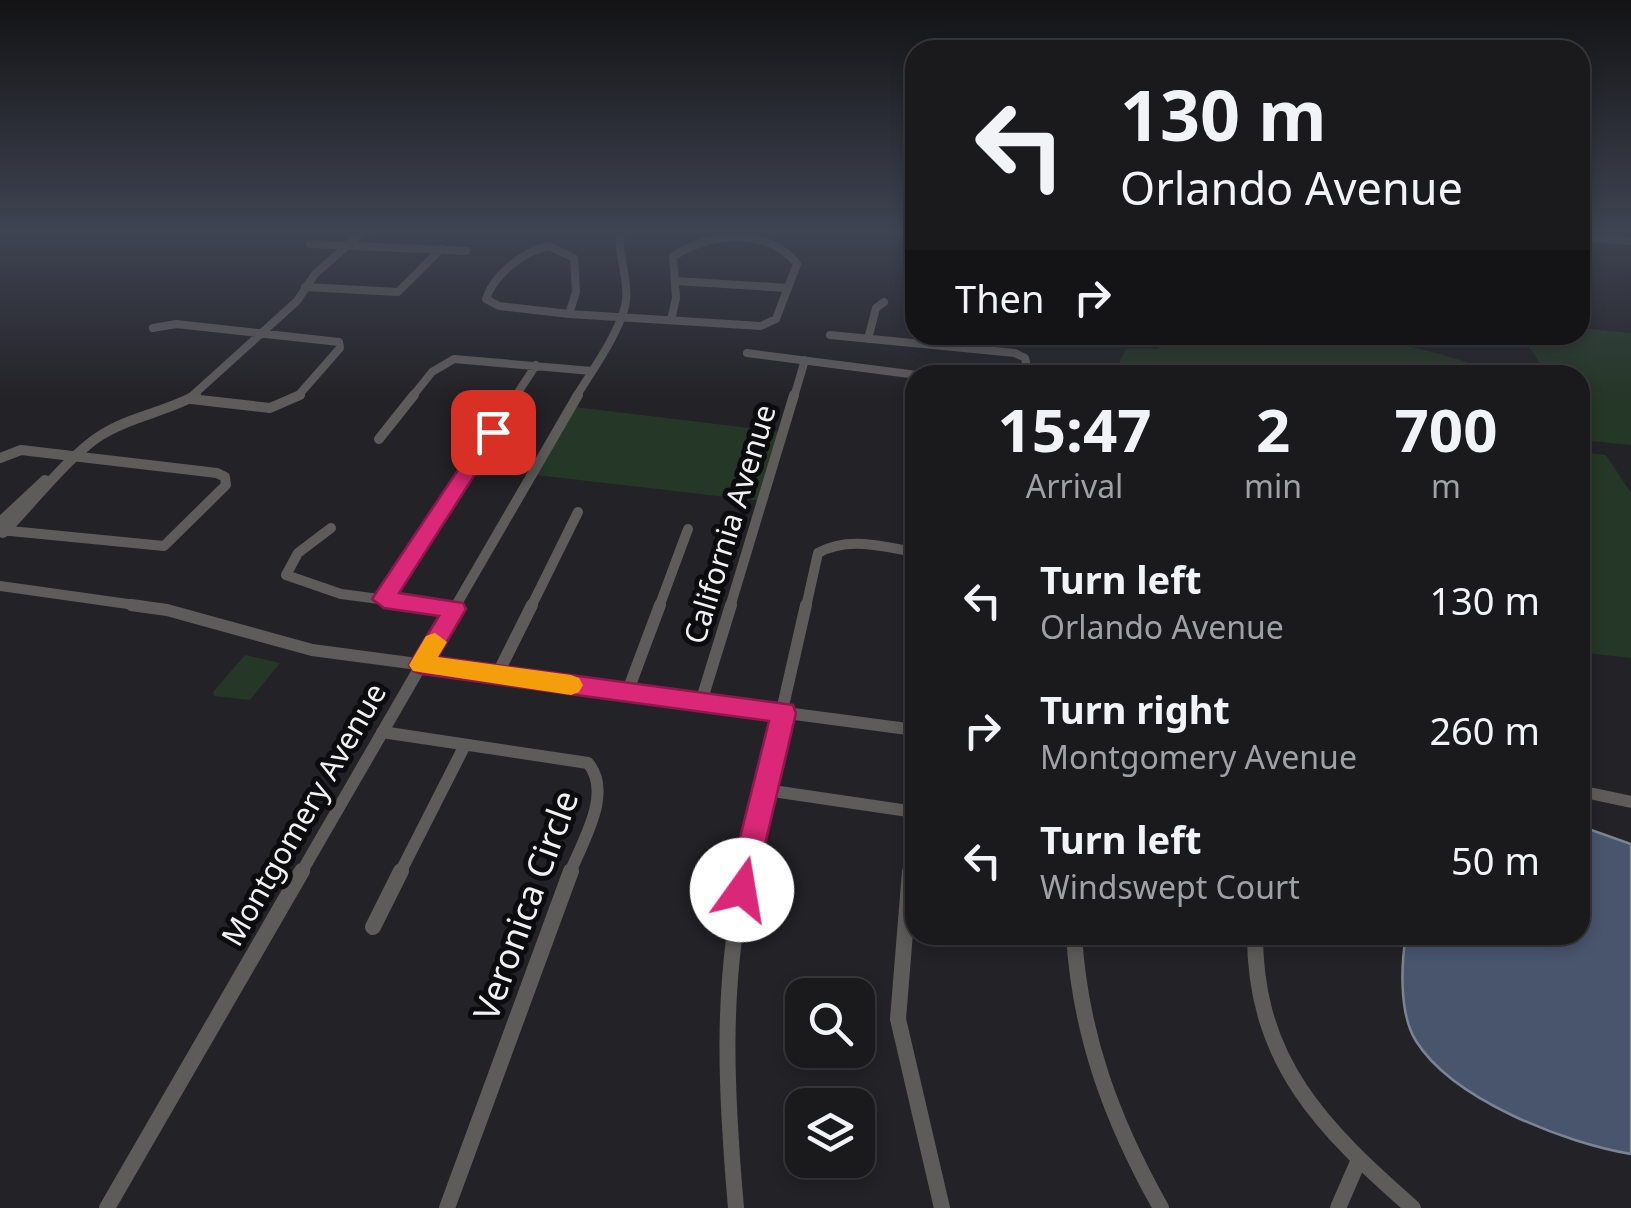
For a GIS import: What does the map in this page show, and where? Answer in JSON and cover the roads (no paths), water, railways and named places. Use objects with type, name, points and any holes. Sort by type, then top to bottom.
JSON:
[{"type":"street","points":[[1,529],[112,427],[191,399],[297,301],[305,287],[387,294],[404,286]]},
{"type":"street","points":[[492,286],[486,298],[499,306],[761,326],[776,319],[788,288],[762,286]]},
{"type":"street","points":[[569,314],[576,286]]},
{"type":"street","name":"Montgomery Avenue","points":[[107,1208],[592,371],[621,316],[626,300],[624,286]]},
{"type":"street","points":[[672,320],[675,286]]},
{"type":"street","points":[[868,339],[876,308],[884,302]]},
{"type":"street","points":[[154,328],[176,324],[264,332],[334,340],[340,348],[294,400],[282,406],[268,408],[191,399]]},
{"type":"street","points":[[830,335],[905,343]]},
{"type":"street","points":[[927,345],[1015,354],[1026,358],[1027,365]]},
{"type":"street","points":[[747,353],[905,374]]},
{"type":"street","points":[[378,439],[432,372],[454,359],[592,371]]},
{"type":"street","name":"California Avenue","points":[[700,702],[805,360]]},
{"type":"street","points":[[384,599],[536,365]]},
{"type":"street","points":[[0,458],[21,450],[77,456],[217,473],[226,484],[164,546],[1,529]]},
{"type":"street","points":[[497,675],[578,512]]},
{"type":"street","points":[[332,528],[308,543],[288,565],[286,575],[293,581],[329,591],[454,609]]},
{"type":"street","points":[[626,692],[688,528]]},
{"type":"street","points":[[736,1208],[724,1063],[725,982],[818,552],[844,542],[905,551]]},
{"type":"street","points":[[0,586],[167,610],[296,647],[905,729]]},
{"type":"street","name":"Veronica Circle","points":[[382,732],[588,762],[598,775],[601,790],[447,1208]]},
{"type":"street","points":[[372,927],[465,745]]},
{"type":"street","points":[[766,790],[905,812]]},
{"type":"street","points":[[1590,793],[1631,802]]},
{"type":"street","points":[[905,935],[898,1019],[942,1208]]},
{"type":"street","points":[[1075,945],[1082,1014],[1100,1079],[1126,1149],[1162,1208]]},
{"type":"street","points":[[1254,945],[1252,966],[1262,1017],[1285,1067],[1358,1162],[1413,1208]]},
{"type":"street","points":[[1338,1208],[1358,1162]]},
{"type":"water","points":[[1590,830],[1631,844],[1631,1154],[1544,1129],[1483,1100],[1456,1082],[1433,1062],[1410,1030],[1402,975],[1405,945],[1590,945]]}]
